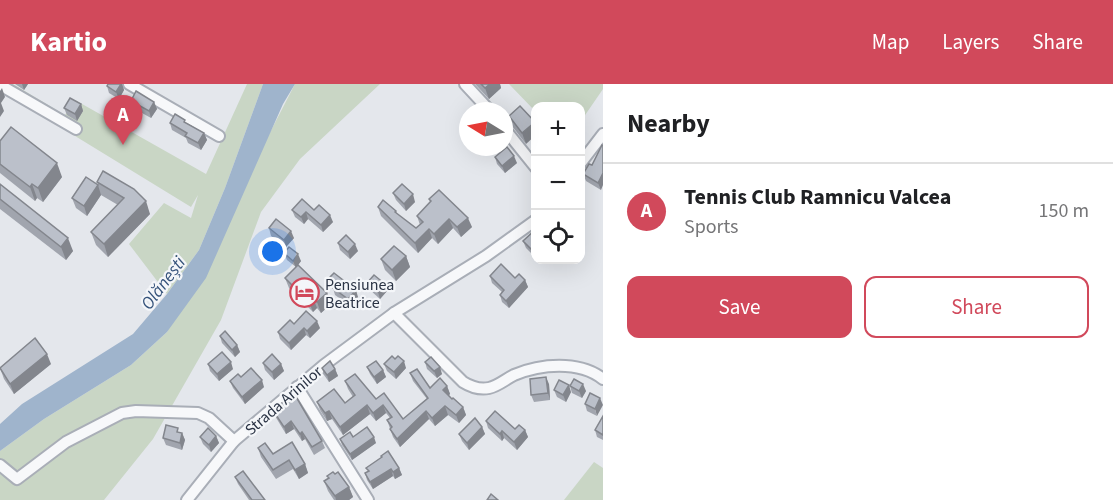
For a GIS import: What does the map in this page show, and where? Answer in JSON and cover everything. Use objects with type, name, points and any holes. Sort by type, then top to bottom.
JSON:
[{"type":"street","points":[[129,84],[219,136]]},
{"type":"street","points":[[465,84],[482,102]]},
{"type":"street","points":[[0,85],[76,129]]},
{"type":"street","points":[[585,157],[603,134]]},
{"type":"street","points":[[513,139],[531,162]]},
{"type":"street","name":"Strada Arinilor","points":[[0,465],[17,479],[66,441],[122,413],[136,411],[198,413],[209,418],[234,441],[297,387],[394,314],[486,256],[531,224]]},
{"type":"street","points":[[394,314],[463,382],[471,387],[491,388],[525,372],[562,365],[603,379]]},
{"type":"street","points":[[297,387],[368,500]]},
{"type":"street","points":[[187,500],[234,441]]},
{"type":"green space","points":[[0,84],[13,84],[65,115],[75,100],[206,174],[247,84],[263,84],[225,188],[199,250],[167,294],[129,244],[164,203],[191,218],[198,195],[191,207],[0,90]]},
{"type":"green space","points":[[295,84],[380,84],[300,159],[261,212],[221,320],[153,439],[104,500],[0,500],[0,451],[44,419],[131,365],[167,332]]},
{"type":"green space","points":[[509,84],[603,84],[603,89],[585,115],[585,102],[531,102],[531,107]]},
{"type":"green space","points":[[594,462],[603,468],[603,500],[564,500]]},
{"type":"water","points":[[263,84],[295,84],[283,104],[206,278],[167,332],[131,365],[44,419],[0,451],[0,424],[22,404],[133,334],[167,294],[199,250],[225,188]]},
{"type":"building","points":[[108,84],[121,84],[116,92],[107,86]]},
{"type":"building","points":[[136,91],[154,102],[149,111],[131,101]]},
{"type":"building","points":[[70,98],[81,104],[75,114],[64,108]]},
{"type":"building","points":[[520,106],[531,118],[531,125],[522,133],[513,121],[513,112]]},
{"type":"building","points":[[175,114],[204,133],[198,143],[185,136],[187,133],[170,123]]},
{"type":"building","points":[[11,127],[57,163],[38,188],[32,184],[30,187],[0,164],[0,141]]},
{"type":"building","points":[[602,145],[603,173],[598,183],[585,175],[589,164],[592,165]]},
{"type":"building","points":[[513,155],[514,156],[502,166],[495,157]]},
{"type":"building","points":[[103,171],[134,189],[146,201],[104,244],[91,232],[124,198],[97,182]]},
{"type":"building","points":[[86,177],[98,185],[84,206],[72,198]]},
{"type":"building","points":[[0,184],[68,238],[61,247],[0,199]]},
{"type":"building","points":[[402,184],[413,194],[404,204],[393,193]]},
{"type":"building","points":[[439,190],[468,218],[457,227],[449,219],[434,234],[429,229],[415,243],[378,207],[383,200],[416,228],[423,222],[417,216],[431,201],[429,199]]},
{"type":"building","points":[[302,199],[314,210],[319,205],[330,215],[321,225],[306,212],[301,217],[292,210]]},
{"type":"building","points":[[276,219],[291,231],[284,240],[269,228]]},
{"type":"building","points":[[531,234],[531,249],[523,241]]},
{"type":"building","points":[[346,235],[355,244],[348,252],[338,243]]},
{"type":"building","points":[[394,246],[406,256],[392,270],[381,259]]},
{"type":"building","points":[[289,247],[298,254],[293,261],[284,253]]},
{"type":"building","points":[[501,264],[515,278],[519,274],[525,280],[506,301],[500,295],[504,290],[490,276]]},
{"type":"building","points":[[298,265],[327,293],[317,302],[313,298],[309,302],[285,278]]},
{"type":"building","points":[[334,273],[356,290],[348,299],[333,288],[336,284],[329,278]]},
{"type":"building","points":[[374,275],[385,284],[378,292],[367,283]]},
{"type":"building","points":[[306,311],[317,321],[307,331],[304,328],[289,343],[278,332],[290,320],[294,324]]},
{"type":"building","points":[[225,331],[237,345],[232,350],[220,336]]},
{"type":"building","points":[[35,338],[47,354],[10,384],[0,368]]},
{"type":"building","points":[[222,352],[231,362],[217,374],[208,364]]},
{"type":"building","points":[[272,354],[281,364],[272,372],[263,363]]},
{"type":"building","points":[[392,356],[395,359],[398,356],[404,361],[394,372],[384,364]]},
{"type":"building","points":[[431,357],[440,367],[434,371],[425,362]]},
{"type":"building","points":[[330,361],[335,369],[327,375],[322,368]]},
{"type":"building","points":[[376,361],[383,370],[374,377],[367,367]]},
{"type":"building","points":[[251,368],[262,380],[242,397],[230,381],[238,374],[241,377]]},
{"type":"building","points":[[417,369],[430,388],[440,378],[447,386],[443,390],[463,407],[456,415],[445,406],[432,418],[426,411],[397,439],[387,420],[392,417],[383,405],[373,413],[367,405],[340,427],[329,411],[325,413],[317,402],[334,389],[345,403],[355,395],[345,381],[355,374],[376,399],[384,393],[403,419],[428,398],[410,373]]},
{"type":"building","points":[[546,377],[548,393],[531,395],[530,379]]},
{"type":"building","points":[[574,379],[583,384],[579,391],[570,386]]},
{"type":"building","points":[[559,380],[569,385],[563,395],[554,390]]},
{"type":"building","points":[[590,393],[600,398],[595,409],[585,404]]},
{"type":"building","points":[[295,395],[322,441],[312,447],[291,421],[284,427],[272,409]]},
{"type":"building","points":[[495,411],[515,429],[519,425],[525,430],[514,442],[502,431],[500,434],[486,421]]},
{"type":"building","points":[[603,416],[603,435],[595,430]]},
{"type":"building","points":[[475,418],[482,427],[467,443],[459,434]]},
{"type":"building","points":[[166,425],[178,428],[177,432],[182,433],[180,443],[163,438]]},
{"type":"building","points":[[367,427],[374,437],[350,454],[340,439],[350,432],[353,437]]},
{"type":"building","points":[[208,428],[216,436],[209,445],[200,437]]},
{"type":"building","points":[[292,442],[305,464],[295,470],[289,460],[273,470],[258,448],[265,443],[273,454]]},
{"type":"building","points":[[388,451],[399,468],[393,472],[391,469],[370,482],[365,473],[369,471],[366,468]]},
{"type":"building","points":[[243,471],[265,500],[252,500],[235,477]]},
{"type":"building","points":[[333,472],[335,474],[338,472],[349,487],[335,496],[324,481]]},
{"type":"building","points":[[491,494],[498,500],[487,500]]},
{"type":"place","name":"Tennis Club Ramnicu Valcea","points":[[123,145]]},
{"type":"place","name":"Pensiunea Beatrice","points":[[304,293]]},
{"type":"water label","name":"Olănești","points":[[163,283]]}]
